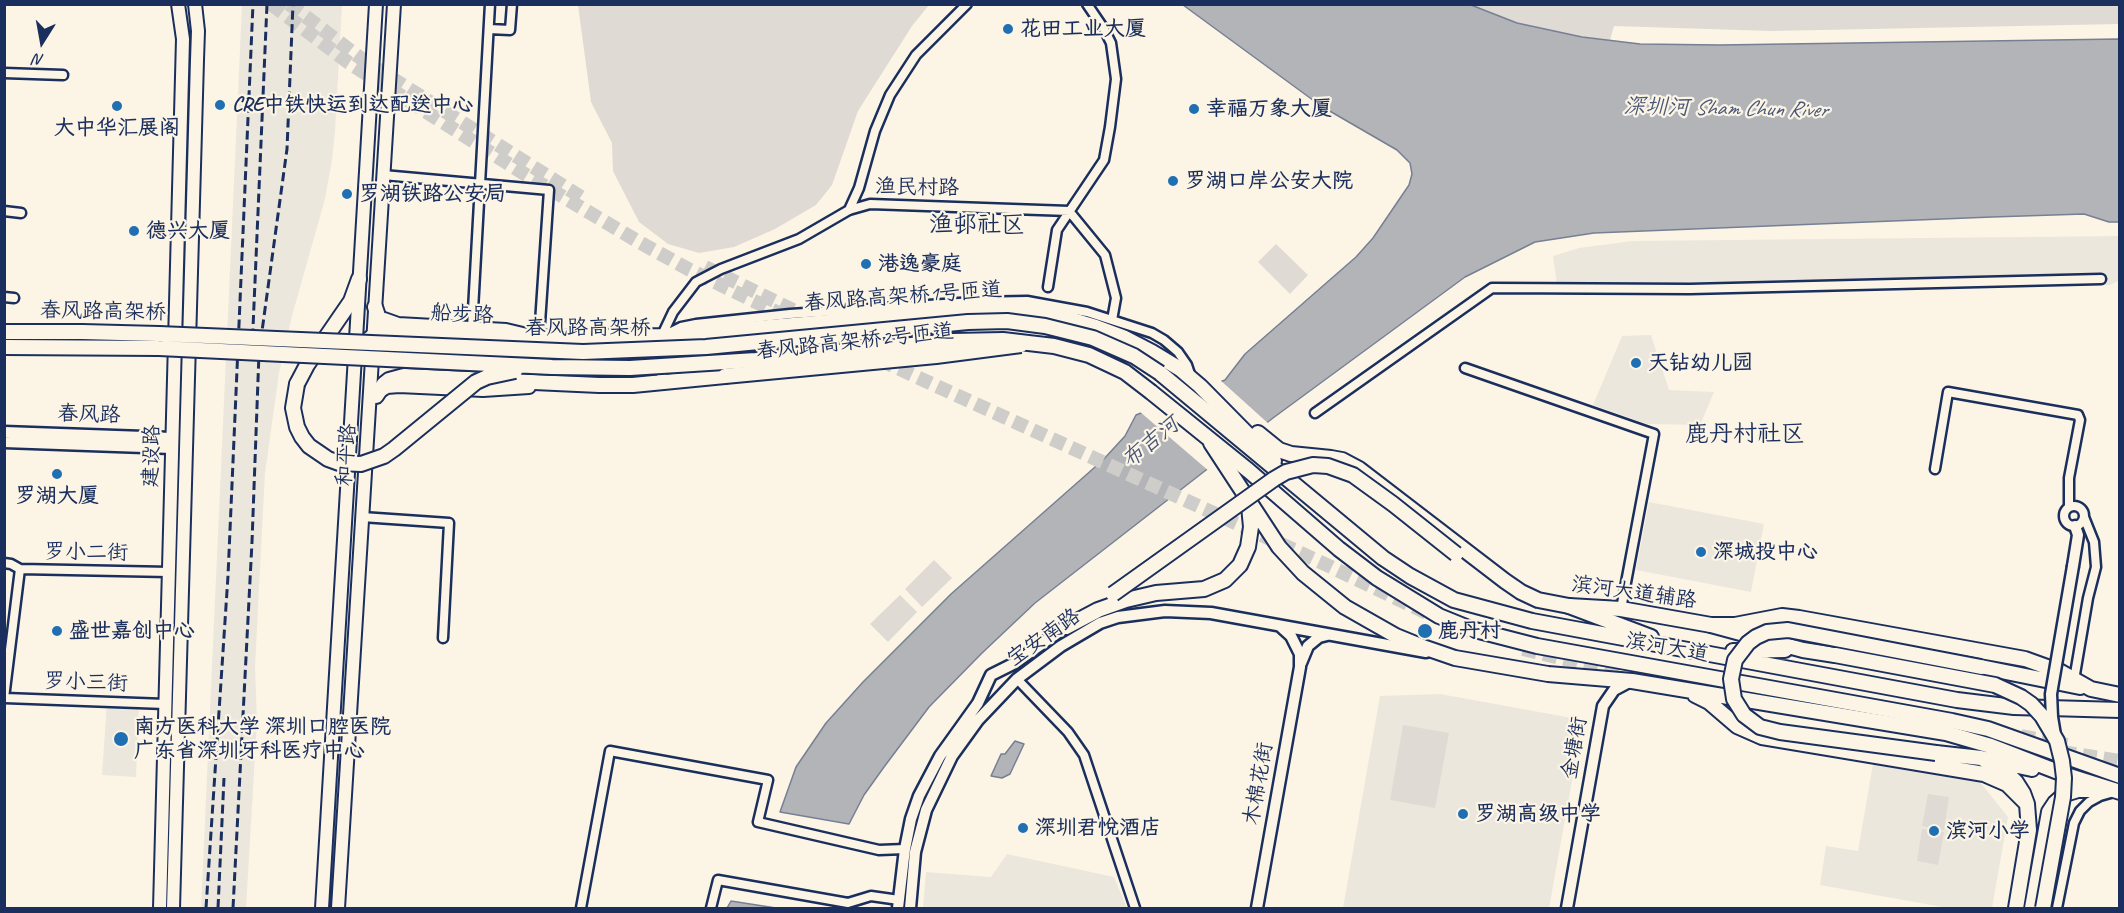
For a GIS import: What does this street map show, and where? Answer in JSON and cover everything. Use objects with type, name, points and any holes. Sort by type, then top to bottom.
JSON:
[{"type":"main road","name":"建设路","points":[[160,909],[183,39],[178,4]]},
{"type":"main road","name":"建设路","points":[[173,909],[198,31],[195,4]]},
{"type":"main road","name":"和平路","points":[[322,909],[376,4]]},
{"type":"main road","name":"和平路","points":[[338,909],[394,4]]},
{"type":"main road","points":[[360,279],[351,301],[307,365],[297,384],[293,408],[297,428],[309,446],[328,459],[339,463],[361,464],[384,456],[467,388],[487,377],[502,372],[552,367]]},
{"type":"main road","points":[[375,307],[381,317],[393,323],[506,330],[534,337]]},
{"type":"main road","points":[[375,307],[380,322],[404,334]]},
{"type":"main road","name":"春风路高架桥1号匝道","points":[[663,336],[903,315],[1007,310],[1059,316],[1096,327],[1126,331],[1197,383]]},
{"type":"main road","name":"春风路高架桥","points":[[4,332],[159,334],[583,352],[706,347],[969,322],[1006,321],[1046,326],[1093,338],[1134,356],[1271,455]]},
{"type":"main road","name":"船步路","points":[[374,336],[382,333],[507,338],[663,336]]},
{"type":"main road","points":[[425,376],[410,367],[405,355],[410,342],[429,335]]},
{"type":"main road","points":[[355,352],[374,336]]},
{"type":"main road","points":[[504,380],[519,373],[524,358],[519,344],[507,338]]},
{"type":"main road","name":"春风路高架桥","points":[[4,347],[148,347],[552,367],[630,368],[681,366],[977,340],[1028,342],[1089,355],[1125,372],[1210,441]]},
{"type":"main road","name":"春风路高架桥2号匝道","points":[[661,382],[936,356],[1011,346],[1054,346]]},
{"type":"main road","points":[[369,418],[376,396],[384,384],[396,377],[425,376],[578,384],[633,385],[661,382]]},
{"type":"main road","name":"滨河大道辅路","points":[[1197,383],[1271,455],[1331,458],[1351,464],[1505,581],[1538,600],[1569,606],[1621,609],[1710,625],[1735,625],[1782,616],[1799,618],[2025,659],[2047,666],[2091,689],[2120,695]]},
{"type":"main road","points":[[376,396],[383,389],[392,386],[483,390],[578,384]]},
{"type":"main road","points":[[1210,441],[1279,547],[1321,589],[1345,607],[1396,636],[1455,658],[1574,678],[1632,681],[1679,688],[1947,733],[1991,746],[2066,775],[2118,791]]},
{"type":"main road","name":"滨河大道","points":[[1210,441],[1377,578],[1439,616],[1471,629],[1537,646],[1988,729],[2120,776]]},
{"type":"main road","name":"滨河大道","points":[[1271,455],[1300,490],[1383,558],[1454,600],[1485,610],[1532,621],[1986,705],[2120,710]]},
{"type":"main road","points":[[1066,627],[1274,479],[1292,470],[1312,465],[1328,466],[1353,476],[1497,585],[1519,595],[1538,600]]},
{"type":"main road","points":[[1066,627],[1098,610],[1126,600],[1156,593],[1204,589],[1219,584],[1231,576],[1243,560],[1251,527],[1249,502],[1236,480]]},
{"type":"main road","points":[[1569,606],[1675,648]]},
{"type":"main road","points":[[1710,625],[1803,650],[1978,680],[2009,690],[2031,704],[2049,726],[2062,761],[2063,797],[2043,909]]},
{"type":"main road","points":[[2066,775],[1981,758],[1780,732],[1760,727],[1744,715],[1734,699],[1731,679],[1735,660],[1748,643],[1756,637],[1767,632],[1788,630],[2091,689]]},
{"type":"main road","points":[[1697,651],[1803,650]]},
{"type":"main road","points":[[2025,659],[2038,679]]},
{"type":"main road","points":[[1679,688],[1709,702],[1737,726],[1762,737],[1984,774],[2007,784],[2026,804]]},
{"type":"main road","points":[[1981,758],[2006,772],[2016,782],[2023,793],[2026,804],[2028,836],[2016,909]]},
{"type":"main road","points":[[2032,909],[2046,822],[2055,802],[2066,794],[2078,790],[2118,791]]},
{"type":"street","points":[[472,328],[490,4]]},
{"type":"street","points":[[489,29],[510,30],[512,4]]},
{"type":"street","points":[[849,210],[859,188],[875,131],[890,95],[915,55],[967,4]]},
{"type":"street","points":[[1048,287],[1057,230],[1104,160],[1116,79],[1111,43],[1087,4]]},
{"type":"street","points":[[4,73],[63,75]]},
{"type":"street","points":[[383,175],[549,190],[540,323],[534,337]]},
{"type":"street","name":"渔民村路","points":[[661,382],[663,336],[673,312],[691,287],[704,277],[799,239],[849,210],[860,206],[882,204],[1069,211]]},
{"type":"street","points":[[4,211],[21,213]]},
{"type":"street","points":[[1069,211],[1105,255],[1116,298],[1112,320]]},
{"type":"street","points":[[1315,413],[1492,288],[1713,289],[2101,279]]},
{"type":"street","points":[[663,336],[688,325],[744,318],[994,301],[1050,304],[1112,320],[1126,331]]},
{"type":"street","points":[[1465,368],[1654,434],[1621,609]]},
{"type":"street","points":[[1935,469],[1948,392],[2078,415],[2080,420],[2069,478],[2069,507],[2064,517],[2068,525],[2075,526],[2081,523],[2084,517]]},
{"type":"street","name":"春风路","points":[[4,432],[172,443]]},
{"type":"street","name":"春风路","points":[[4,442],[172,443]]},
{"type":"street","points":[[2069,507],[2079,508],[2084,517],[2094,542],[2097,567],[2088,598],[2074,680]]},
{"type":"street","points":[[362,517],[449,523],[443,638]]},
{"type":"street","points":[[2056,741],[2051,694],[2078,535],[2075,526]]},
{"type":"street","name":"罗小二街","points":[[4,563],[20,569],[169,572]]},
{"type":"street","points":[[4,698],[20,569]]},
{"type":"street","name":"宝安南路","points":[[910,909],[918,839],[926,810],[952,756],[970,730],[1017,679],[1071,639],[1100,623],[1118,617],[1157,611],[1211,613],[1455,658]]},
{"type":"street","name":"木棉花街","points":[[1257,909],[1300,667],[1300,654],[1291,636],[1279,625]]},
{"type":"street","name":"宝安南路","points":[[899,904],[905,849],[913,813],[925,784],[949,742],[978,703],[990,675],[1015,663],[1066,627]]},
{"type":"street","name":"木棉花街","points":[[1300,667],[1308,646],[1319,637],[1327,635]]},
{"type":"street","points":[[1017,679],[1068,732],[1084,754],[1135,909]]},
{"type":"street","name":"金塘街","points":[[1567,909],[1600,715],[1608,696],[1622,684],[1632,681]]},
{"type":"street","name":"罗小三街","points":[[4,698],[165,704]]},
{"type":"street","points":[[581,909],[610,751],[768,780],[758,822],[879,850],[905,849]]},
{"type":"street","points":[[2057,909],[2070,835],[2080,811],[2100,796],[2118,791]]},
{"type":"street","points":[[711,909],[718,880],[848,903],[871,896],[899,904]]},
{"type":"shaded area","points":[[578,4],[929,5],[912,26],[858,111],[832,185],[816,205],[775,229],[734,247],[699,253],[668,244],[639,222],[613,171],[612,143],[591,102]]},
{"type":"shaded area","points":[[242,5],[342,5],[332,160],[325,199],[292,316],[279,373],[265,473],[255,667],[257,721],[246,908],[201,908]]},
{"type":"shaded area","points":[[1442,5],[2119,5],[2119,24],[1771,31],[1614,26],[1610,40],[1640,44],[1720,45],[2119,39],[1653,63]]},
{"type":"shaded area","points":[[2119,236],[2120,280],[2110,285],[1557,285],[1553,256],[1579,248],[1632,241]]},
{"type":"shaded area","points":[[1276,244],[1308,275],[1290,294],[1258,262]]},
{"type":"shaded area","name":"天钻幼儿园","points":[[1651,335],[1669,390],[1714,392],[1700,425],[1647,424],[1593,405],[1622,336]]},
{"type":"shaded area","name":"深城投中心","points":[[1649,502],[1764,524],[1751,592],[1636,570]]},
{"type":"shaded area","points":[[934,560],[952,578],[922,607],[905,589]]},
{"type":"shaded area","points":[[900,595],[917,612],[888,642],[870,624]]},
{"type":"shaded area","name":"罗湖高级中学","points":[[1440,694],[1583,720],[1549,908],[1343,908],[1380,696]]},
{"type":"shaded area","name":"南方医科大学 深圳口腔医院 广东省深圳牙科医疗中心","points":[[107,702],[139,703],[136,777],[102,775]]},
{"type":"shaded area","points":[[1403,725],[1449,733],[1435,808],[1390,800]]},
{"type":"shaded area","name":"滨河小学","points":[[1873,764],[1980,782],[2008,817],[1992,908],[1948,908],[1820,885],[1826,846],[1858,851]]},
{"type":"shaded area","points":[[1928,794],[1949,797],[1944,830],[1922,826]]},
{"type":"shaded area","points":[[1922,829],[1944,832],[1938,865],[1917,861]]},
{"type":"shaded area","points":[[1007,854],[1114,877],[1127,908],[923,908],[926,872],[991,877]]},
{"type":"water","points":[[1183,5],[1471,5],[1517,23],[1582,37],[1640,44],[1720,45],[2119,39],[2119,222],[2109,222],[2084,214],[1992,217],[1594,233],[1535,242],[1465,277],[1273,418],[1035,603],[929,707],[864,795],[849,824],[780,812],[796,767],[826,723],[863,682],[951,594],[1103,460],[1125,436],[1136,415],[1225,380],[1245,354],[1356,257],[1373,238],[1409,185],[1412,174],[1410,163],[1397,150],[1321,106]]},
{"type":"water","points":[[1015,741],[1024,744],[1010,774],[1002,778],[991,776],[1001,754],[1005,754]]},
{"type":"water","points":[[731,901],[776,908],[727,908]]},
{"type":"pier","points":[[1219,379],[1270,425],[1210,472],[1139,411]]},
{"type":"tunnel","points":[[271,4],[349,63],[523,173],[690,270],[789,318]]},
{"type":"tunnel","points":[[289,4],[363,60],[581,197]]},
{"type":"tunnel","points":[[705,267],[801,314]]},
{"type":"tunnel","points":[[823,334],[863,352]]},
{"type":"tunnel","points":[[880,360],[1429,614]]},
{"type":"tunnel","points":[[1523,649],[1638,677]]},
{"type":"tunnel","points":[[2021,736],[2067,745]]},
{"type":"tunnel","points":[[1976,737],[2019,744]]},
{"type":"tunnel","points":[[2062,752],[2120,761]]},
{"type":"railway","points":[[206,908],[228,576],[253,4]]},
{"type":"railway","points":[[252,351],[267,4]]},
{"type":"railway","points":[[233,908],[252,542],[259,353],[287,149],[293,4]]},
{"type":"railway","points":[[218,908],[224,778]]},
{"type":"place","name":"花田工业大厦","points":[[1008,29]]},
{"type":"place","name":"CRE中铁快运到达配送中心","points":[[220,105]]},
{"type":"place","name":"大中华汇展阁","points":[[117,106]]},
{"type":"place","name":"幸福万象大厦","points":[[1194,109]]},
{"type":"place","name":"罗湖口岸公安大院","points":[[1173,181]]},
{"type":"place","name":"罗湖铁路公安局","points":[[347,194]]},
{"type":"place","name":"德兴大厦","points":[[134,231]]},
{"type":"place","name":"港逸豪庭","points":[[866,264]]},
{"type":"place","name":"天钻幼儿园","points":[[1636,363]]},
{"type":"place","name":"罗湖大厦","points":[[57,474]]},
{"type":"place","name":"深城投中心","points":[[1701,552]]},
{"type":"place","name":"盛世嘉创中心","points":[[57,631]]},
{"type":"place","name":"鹿丹村","points":[[1425,631]]},
{"type":"place","name":"南方医科大学 深圳口腔医院 广东省深圳牙科医疗中心","points":[[121,739]]},
{"type":"place","name":"罗湖高级中学","points":[[1463,814]]},
{"type":"place","name":"深圳君悦酒店","points":[[1023,828]]},
{"type":"place","name":"滨河小学","points":[[1934,831]]},
{"type":"district","name":"渔邨社区","points":[[977,226]]},
{"type":"district","name":"鹿丹村社区","points":[[1745,435]]},
{"type":"water label","name":"深圳河 Sham Chun River","points":[[1725,109]]},
{"type":"water label","name":"布吉河","points":[[1151,443]]}]
